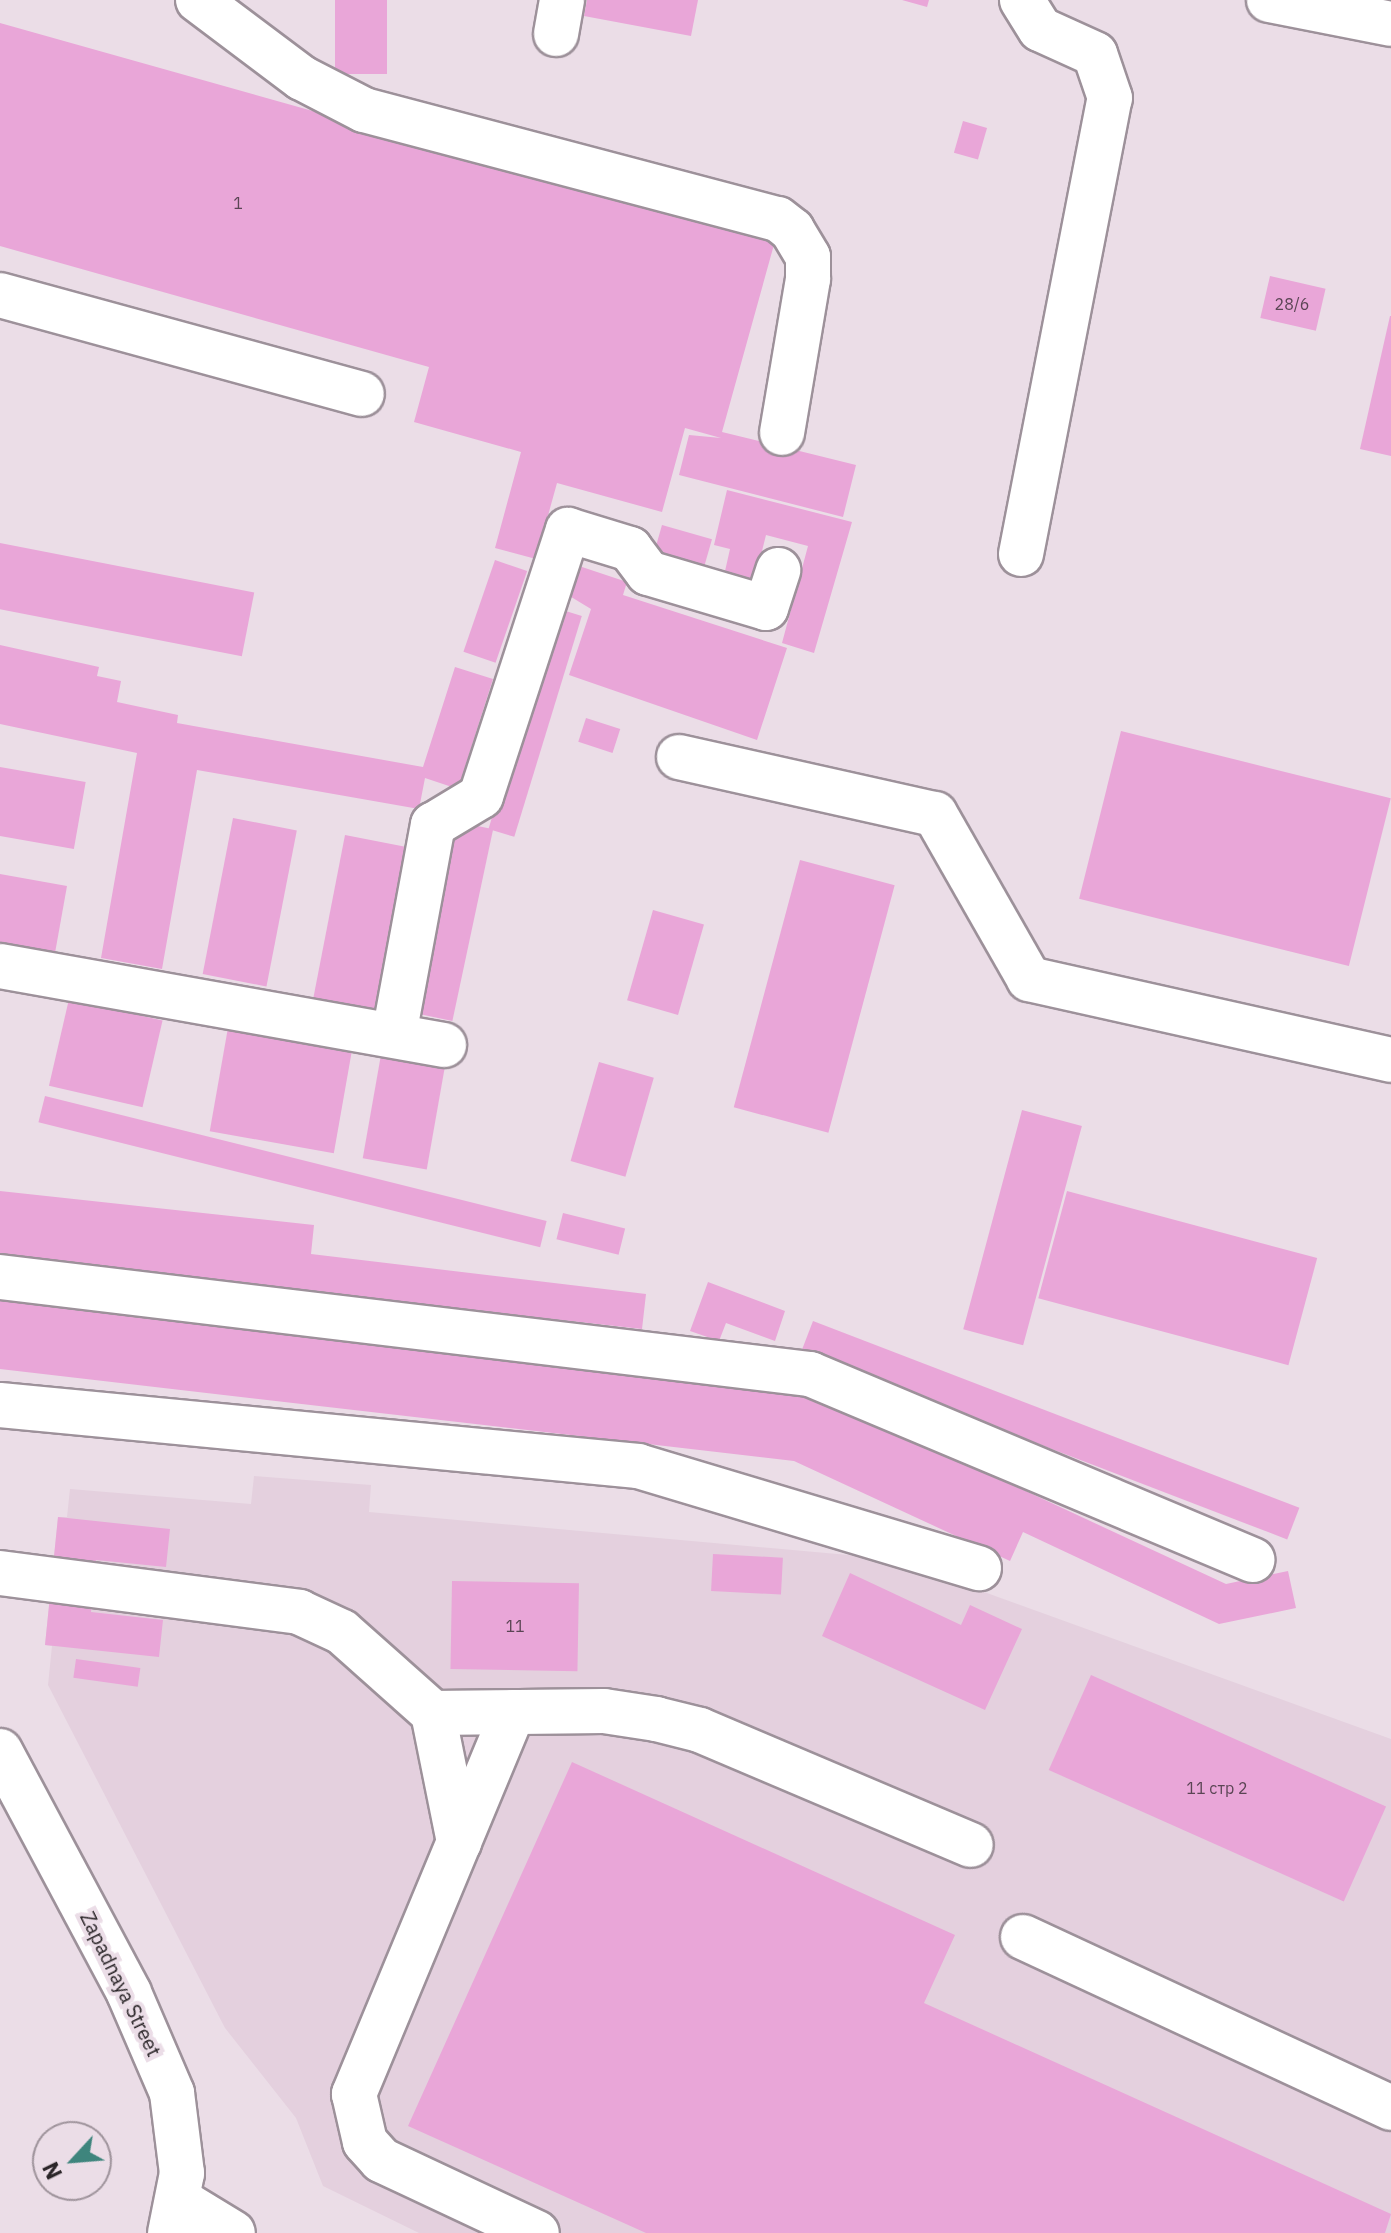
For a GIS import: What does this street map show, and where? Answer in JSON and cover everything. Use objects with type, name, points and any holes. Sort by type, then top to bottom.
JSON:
[{"type":"street","points":[[198,0],[302,78],[364,110],[778,219],[792,230],[808,257],[808,279],[782,433]]},
{"type":"street","points":[[1021,554],[1110,98],[1095,54],[1040,29],[1022,0]]},
{"type":"street","points":[[1269,0],[1391,24]]},
{"type":"street","points":[[0,295],[362,394]]},
{"type":"street","points":[[394,1035],[433,825],[481,796],[568,530],[630,549],[648,573],[766,608],[778,570]]},
{"type":"street","points":[[679,757],[935,814],[1029,979],[1391,1060]]},
{"type":"street","points":[[0,966],[444,1045]]},
{"type":"street","points":[[0,1277],[810,1374],[1252,1560]]},
{"type":"street","points":[[0,1405],[638,1466],[979,1568]]},
{"type":"street","points":[[0,1573],[299,1612],[342,1632],[433,1713],[459,1842]]},
{"type":"street","points":[[433,1713],[604,1711],[700,1730],[971,1845]]},
{"type":"street","points":[[513,1712],[354,2094],[356,2119],[381,2160],[537,2233]]},
{"type":"street","name":"Zapadnaya Street","points":[[0,1751],[151,2038],[182,2140],[174,2216]]},
{"type":"street","points":[[1023,1937],[1391,2108]]},
{"type":"street","points":[[174,2216],[233,2233]]},
{"type":"shaded area","points":[[254,1476],[371,1485],[369,1512],[893,1559],[1391,1739],[1391,2233],[419,2233],[323,2186],[296,2118],[225,2028],[48,1685],[52,1646],[45,1645],[58,1517],[67,1517],[70,1489],[251,1504]]},
{"type":"building","points":[[335,0],[387,0],[387,74],[335,74]]},
{"type":"building","points":[[587,0],[698,0],[691,36],[584,16]]},
{"type":"building","points":[[902,0],[929,0],[927,7]]},
{"type":"building","points":[[0,23],[775,241],[722,432],[856,465],[843,517],[679,475],[689,435],[721,438],[685,428],[662,512],[557,483],[536,559],[495,548],[521,452],[414,422],[429,367],[0,246]]},
{"type":"building","points":[[963,121],[987,128],[978,160],[954,153]]},
{"type":"building","points":[[1270,276],[1326,289],[1316,331],[1260,318]]},
{"type":"building","points":[[1391,316],[1391,456],[1360,449]]},
{"type":"building","points":[[727,490],[852,522],[814,653],[782,643],[808,546],[766,535],[753,587],[723,580],[730,549],[714,545]]},
{"type":"building","points":[[662,525],[712,539],[703,572],[653,558]]},
{"type":"building","points":[[0,543],[254,592],[242,656],[0,609]]},
{"type":"building","points":[[495,560],[527,571],[496,663],[463,652]]},
{"type":"building","points":[[567,562],[627,582],[623,595],[787,648],[757,740],[569,675],[591,609],[558,589]]},
{"type":"building","points":[[556,608],[582,616],[514,837],[488,829]]},
{"type":"building","points":[[0,645],[99,667],[97,676],[121,681],[117,702],[178,715],[177,723],[423,767],[455,667],[493,679],[458,789],[425,778],[419,809],[197,770],[162,969],[101,958],[137,753],[0,724]]},
{"type":"building","points":[[586,718],[620,729],[613,753],[578,742]]},
{"type":"building","points":[[1121,731],[1391,798],[1349,966],[1079,899]]},
{"type":"building","points":[[0,767],[86,782],[74,849],[0,836]]},
{"type":"building","points":[[233,818],[297,830],[266,986],[203,974]]},
{"type":"building","points":[[454,821],[493,829],[452,1021],[413,1013]]},
{"type":"building","points":[[345,835],[408,847],[375,1014],[313,1002]]},
{"type":"building","points":[[800,860],[895,885],[828,1133],[734,1107]]},
{"type":"building","points":[[0,874],[67,886],[55,953],[0,943]]},
{"type":"building","points":[[653,910],[704,925],[678,1015],[627,1000]]},
{"type":"building","points":[[69,999],[163,1021],[143,1107],[49,1086]]},
{"type":"building","points":[[229,1022],[353,1044],[334,1153],[210,1131]]},
{"type":"building","points":[[382,1049],[446,1060],[427,1170],[363,1158]]},
{"type":"building","points":[[599,1062],[654,1078],[625,1177],[571,1161]]},
{"type":"building","points":[[45,1096],[547,1221],[540,1247],[38,1122]]},
{"type":"building","points":[[1022,1110],[1082,1126],[1023,1345],[963,1329]]},
{"type":"building","points":[[0,1191],[314,1225],[311,1254],[646,1294],[642,1329],[0,1257]]},
{"type":"building","points":[[1067,1191],[1317,1258],[1288,1365],[1038,1298]]},
{"type":"building","points":[[563,1213],[625,1228],[619,1255],[556,1239]]},
{"type":"building","points":[[708,1282],[785,1311],[775,1341],[726,1323],[719,1341],[690,1331]]},
{"type":"building","points":[[0,1298],[812,1392],[1226,1584],[1288,1571],[1296,1608],[1219,1624],[1023,1532],[1010,1561],[794,1461],[0,1369]]},
{"type":"building","points":[[813,1321],[1299,1508],[1287,1539],[801,1353]]},
{"type":"building","points":[[58,1517],[170,1529],[166,1567],[96,1560],[91,1612],[163,1620],[159,1657],[45,1645]]},
{"type":"building","points":[[713,1554],[783,1558],[781,1595],[711,1591]]},
{"type":"building","points":[[850,1573],[961,1625],[970,1605],[1022,1629],[985,1710],[822,1636]]},
{"type":"building","points":[[452,1581],[579,1583],[577,1671],[450,1669]]},
{"type":"building","points":[[76,1659],[140,1668],[138,1687],[73,1678]]},
{"type":"building","points":[[1091,1675],[1386,1806],[1344,1901],[1049,1770]]},
{"type":"building","points":[[572,1762],[955,1935],[924,2003],[1391,2214],[1385,2233],[646,2233],[408,2126]]}]
